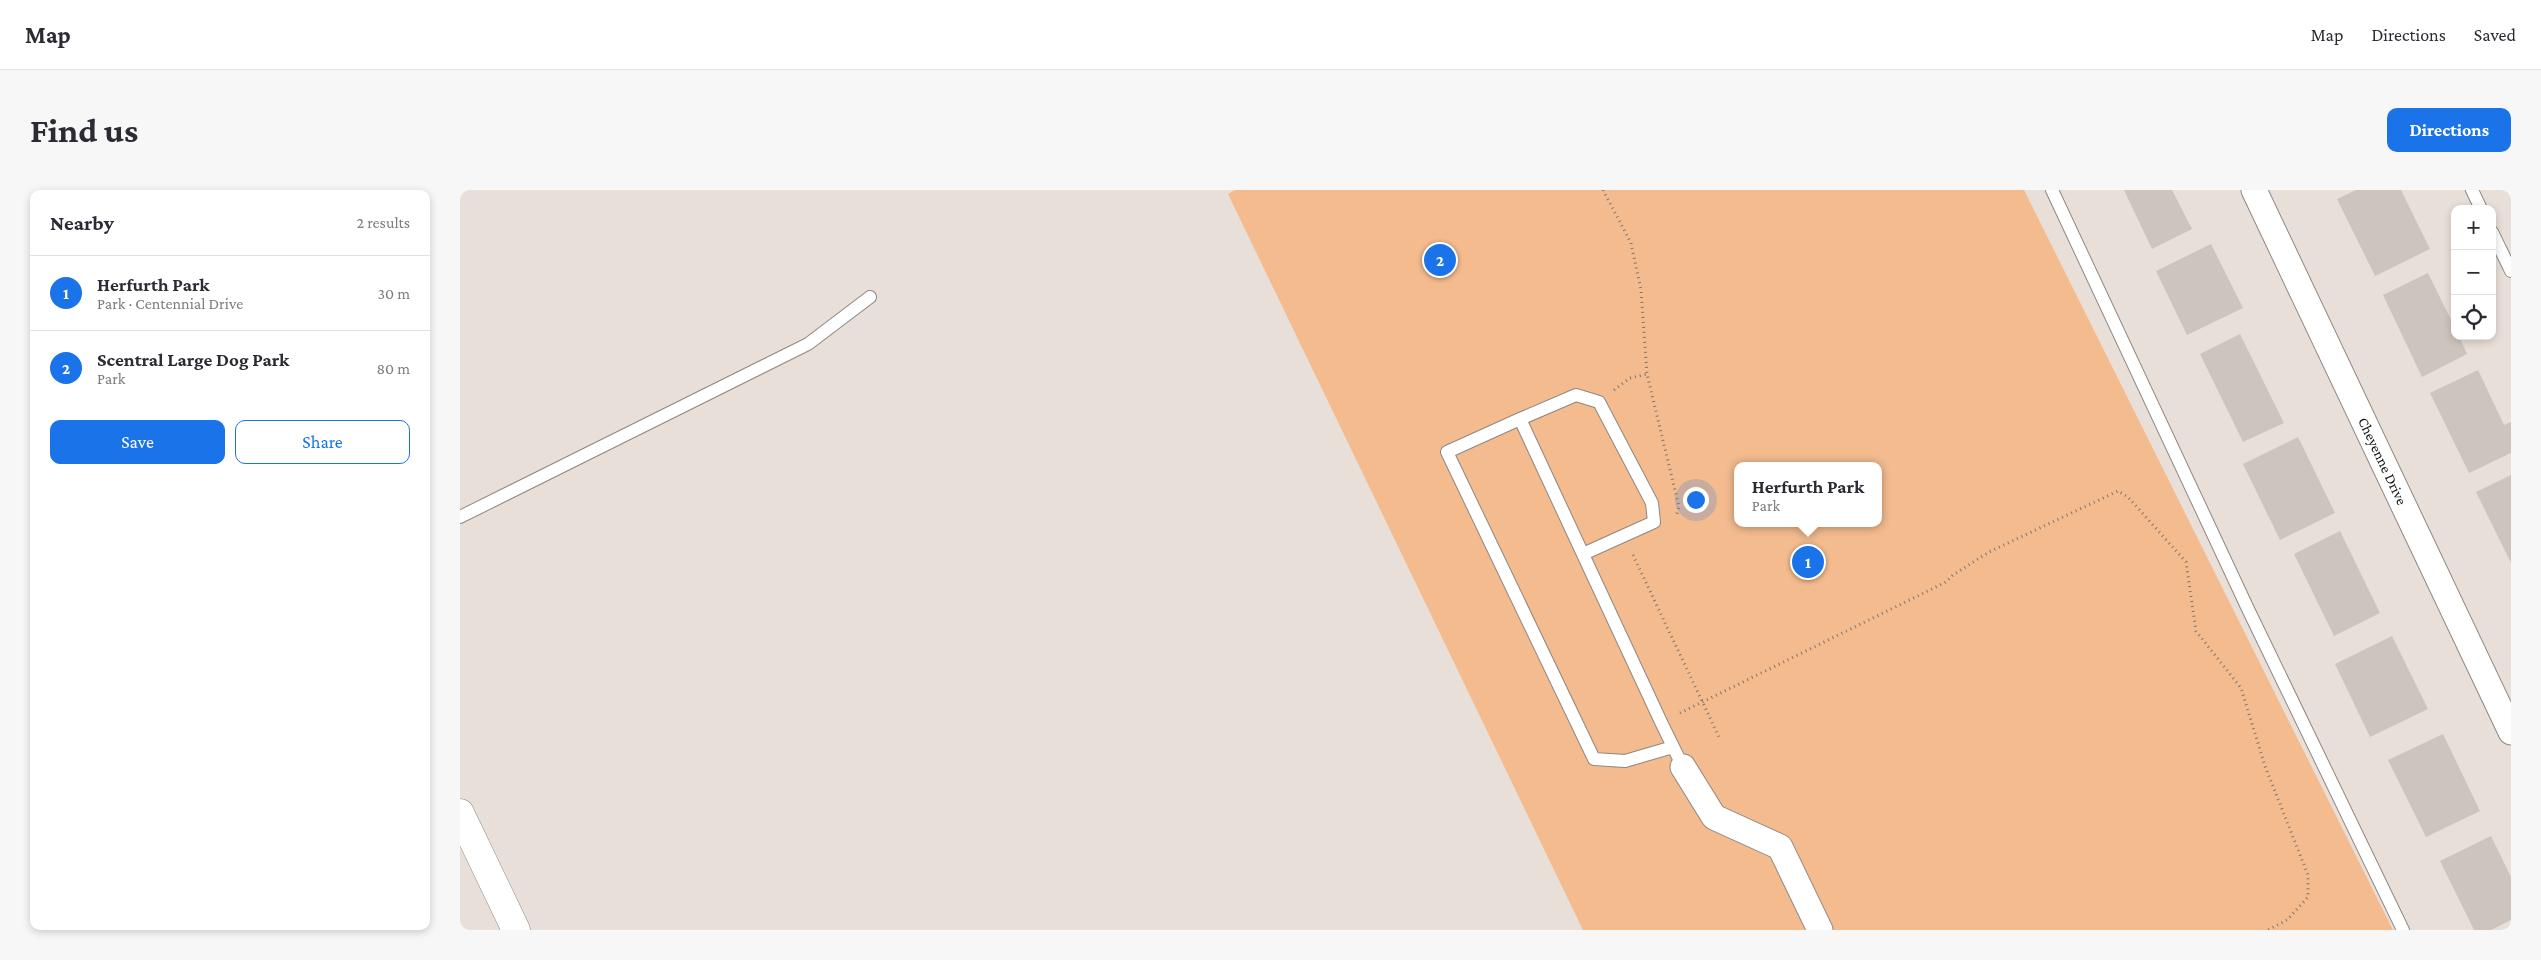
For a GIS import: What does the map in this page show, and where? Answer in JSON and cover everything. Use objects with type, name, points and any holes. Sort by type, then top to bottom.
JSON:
[{"type":"main road","points":[[460,813],[516,930]]},
{"type":"street","name":"Cheyenne Drive","points":[[2254,190],[2511,732]]},
{"type":"street","points":[[1678,757],[1714,818],[1780,847],[1820,930]]},
{"type":"lane","points":[[2052,190],[2248,609],[2403,930]]},
{"type":"lane","points":[[2472,190],[2479,205]]},
{"type":"lane","points":[[2496,240],[2511,271]]},
{"type":"lane","points":[[460,517],[808,344],[870,297]]},
{"type":"lane","points":[[1520,419],[1661,722],[1678,757],[1625,762],[1594,759],[1447,452],[1520,419],[1576,395],[1599,402],[1652,502],[1654,522],[1583,554]]},
{"type":"path","points":[[1599,402],[1630,378],[1647,374]]},
{"type":"path","points":[[1661,722],[1946,582],[1953,575],[1989,552],[2118,492],[2128,497],[2186,562],[2196,631],[2241,688],[2265,766],[2308,875],[2308,897],[2288,920],[2268,930]]},
{"type":"shaded area","points":[[1235,190],[2024,190],[2393,930],[1583,930],[1228,194]]},
{"type":"building","points":[[2124,190],[2172,190],[2192,229],[2152,249]]},
{"type":"building","points":[[2356,190],[2401,190],[2430,249],[2375,276],[2337,199]]},
{"type":"building","points":[[2211,244],[2243,308],[2187,335],[2156,271]]},
{"type":"building","points":[[2428,273],[2451,320],[2451,340],[2461,340],[2467,354],[2422,377],[2383,295]]},
{"type":"building","points":[[2240,334],[2284,423],[2243,442],[2200,354]]},
{"type":"building","points":[[2478,370],[2504,425],[2511,422],[2511,453],[2469,473],[2430,393]]},
{"type":"building","points":[[2298,437],[2335,513],[2280,540],[2243,464]]},
{"type":"building","points":[[2511,475],[2511,563],[2476,492]]},
{"type":"building","points":[[2340,531],[2380,613],[2334,636],[2294,554]]},
{"type":"building","points":[[2392,636],[2428,709],[2370,737],[2335,664]]},
{"type":"building","points":[[2443,734],[2480,811],[2426,837],[2388,760]]},
{"type":"building","points":[[2491,836],[2511,877],[2511,920],[2491,930],[2474,930],[2440,861]]},
{"type":"place","name":"Scentral Large Dog Park","points":[[1440,260]]},
{"type":"place","name":"Herfurth Park","points":[[1808,562]]}]
